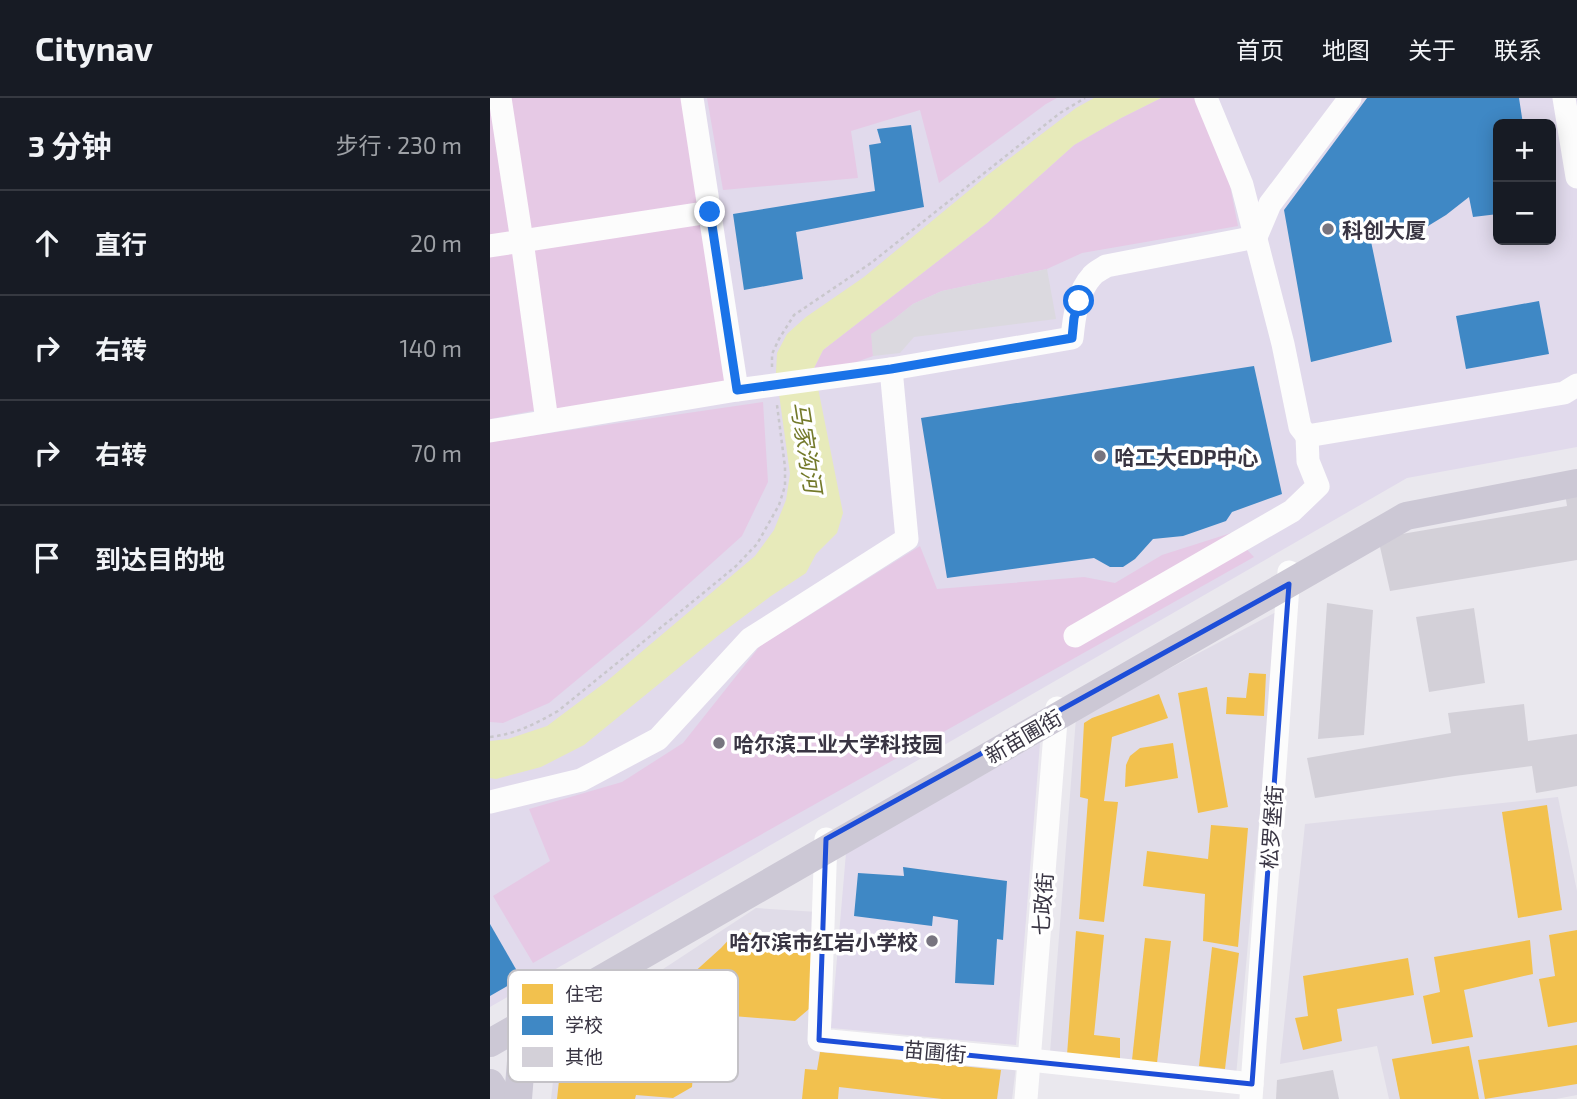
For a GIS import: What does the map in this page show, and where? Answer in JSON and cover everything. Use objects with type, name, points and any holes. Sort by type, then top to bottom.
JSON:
[{"type":"main road","name":"新苗圃街","points":[[603,970],[1056,713],[1407,504],[1577,469]]},
{"type":"main road","name":"新苗圃街","points":[[1289,576],[1406,516],[1577,483]]},
{"type":"main road","name":"新苗圃街","points":[[490,1027],[508,1021]]},
{"type":"main road","name":"新苗圃街","points":[[490,1043],[508,1028]]},
{"type":"main road","points":[[490,1083],[500,1099]]},
{"type":"street","points":[[500,98],[547,421]]},
{"type":"street","points":[[692,98],[737,390]]},
{"type":"street","points":[[1075,636],[1292,511],[1318,486],[1308,461],[1307,436],[1300,427],[1283,344],[1242,185],[1206,98]]},
{"type":"street","points":[[1255,237],[1270,204],[1350,98]]},
{"type":"street","points":[[1564,98],[1577,177]]},
{"type":"street","points":[[490,246],[710,212]]},
{"type":"street","points":[[490,431],[1072,338],[1074,318],[1083,290],[1092,275],[1107,266],[1255,237]]},
{"type":"street","points":[[490,802],[581,780],[658,739],[750,639],[907,539],[891,369]]},
{"type":"street","points":[[1307,436],[1564,394],[1577,386]]},
{"type":"street","name":"松罗堡街","points":[[1251,1092],[1289,576]]},
{"type":"street","name":"七政街","points":[[1026,1099],[1056,713]]},
{"type":"street","name":"苗圃街","points":[[826,844],[819,1040],[1030,1060],[1251,1092]]},
{"type":"path","points":[[772,369],[772,354],[794,315],[871,262],[1060,113],[1085,98]]},
{"type":"path","points":[[490,737],[507,735],[558,711],[736,566],[757,544],[779,505],[785,486],[775,394]]},
{"type":"highlighted area","points":[[1289,584],[1252,1084],[819,1040],[826,839]]},
{"type":"shaded area","name":"哈尔滨工业大学科技园","points":[[490,98],[1577,98],[1577,447],[1407,478],[554,970],[508,970],[508,997],[490,1007]]},
{"type":"shaded area","points":[[490,98],[515,233],[490,237]]},
{"type":"shaded area","points":[[508,98],[684,98],[700,208],[527,234]]},
{"type":"shaded area","points":[[707,98],[1057,98],[939,183],[920,110],[851,131],[858,178],[723,190]]},
{"type":"shaded area","points":[[1161,98],[1194,98],[1226,166],[1238,226],[1082,253],[1047,269],[942,291],[913,304],[872,334],[873,356],[816,375],[814,368],[823,350],[987,223],[1074,145]]},
{"type":"shaded area","points":[[703,220],[728,382],[552,413],[529,246]]},
{"type":"shaded area","points":[[517,248],[537,410],[490,419],[490,252]]},
{"type":"shaded area","points":[[1047,269],[1056,319],[914,337],[900,353],[873,356],[871,334],[913,304],[942,291]]},
{"type":"shaded area","points":[[763,402],[768,482],[742,536],[643,625],[549,703],[503,723],[490,722],[490,442]]},
{"type":"shaded area","points":[[1231,533],[1254,557],[533,963],[493,896],[550,861],[529,809],[622,782],[683,743],[760,646],[920,546],[937,589],[1084,577],[1115,583],[1162,555]]},
{"type":"shaded area","points":[[1278,611],[1236,1076],[1050,1053],[1076,718]]},
{"type":"shaded area","name":"哈尔滨市红岩小学校","points":[[1040,743],[1016,1045],[831,1028],[846,853]]},
{"type":"shaded area","points":[[1558,797],[1577,891],[1577,1095],[1556,1099],[1389,1099],[1377,1046],[1280,1064],[1305,824]]},
{"type":"shaded area","points":[[756,908],[818,912],[809,1044],[1016,1066],[1012,1099],[551,1099],[553,1082],[738,1082],[738,970],[662,970]]},
{"type":"water","name":"马家沟河","points":[[1094,98],[1161,98],[1074,145],[987,223],[823,350],[814,368],[843,513],[837,533],[816,554],[806,573],[719,635],[584,745],[541,767],[496,779],[490,778],[490,741],[508,739],[547,726],[607,681],[755,556],[774,530],[786,500],[790,474],[776,372],[777,353],[787,334],[806,317],[864,277],[989,174],[1076,108]]},
{"type":"building: 住宅","points":[[1249,673],[1266,674],[1264,716],[1226,714],[1227,697],[1246,698]]},
{"type":"building: 住宅","points":[[1207,687],[1228,807],[1198,813],[1178,693]]},
{"type":"building: 住宅","points":[[1159,694],[1168,718],[1112,737],[1104,801],[1118,802],[1104,922],[1079,919],[1088,799],[1080,797],[1084,723]]},
{"type":"building: 住宅","points":[[1173,743],[1178,778],[1125,787],[1126,765],[1130,756],[1140,748]]},
{"type":"building: 住宅","points":[[1547,805],[1562,910],[1518,918],[1502,812]]},
{"type":"building: 住宅","points":[[1211,825],[1248,828],[1238,947],[1203,941],[1205,894],[1143,886],[1147,851],[1208,859]]},
{"type":"building: 住宅","points":[[1577,930],[1577,1022],[1548,1027],[1539,979],[1555,976],[1549,935]]},
{"type":"building: 住宅","points":[[1076,931],[1104,935],[1094,1035],[1120,1038],[1120,1061],[1067,1055]]},
{"type":"building: 住宅","points":[[735,933],[813,934],[809,1009],[795,1021],[738,1016],[738,970],[697,970]]},
{"type":"building: 住宅","points":[[1145,938],[1171,941],[1157,1063],[1132,1060]]},
{"type":"building: 住宅","points":[[1530,940],[1533,974],[1464,990],[1473,1037],[1432,1044],[1423,996],[1440,992],[1434,957]]},
{"type":"building: 住宅","points":[[1212,947],[1239,953],[1225,1069],[1199,1066]]},
{"type":"building: 住宅","points":[[1408,958],[1414,995],[1337,1009],[1342,1041],[1303,1050],[1295,1018],[1308,1016],[1303,976]]},
{"type":"building: 住宅","points":[[1577,1045],[1577,1084],[1485,1099],[1478,1060]]},
{"type":"building: 住宅","points":[[1469,1046],[1479,1099],[1400,1099],[1392,1059]]},
{"type":"building: 住宅","points":[[820,1052],[1001,1070],[997,1099],[942,1099],[839,1087],[838,1099],[802,1099],[805,1069],[817,1070]]},
{"type":"building: 住宅","points":[[559,1082],[692,1082],[692,1087],[673,1098],[636,1095],[635,1099],[557,1099]]},
{"type":"building: 学校","name":"科创大厦","points":[[1367,98],[1519,98],[1522,119],[1493,119],[1493,215],[1473,217],[1469,197],[1428,226],[1407,231],[1383,232],[1368,227],[1392,342],[1311,362],[1284,210]]},
{"type":"building: 学校","points":[[911,125],[924,207],[796,232],[803,279],[744,290],[733,214],[875,191],[869,145],[881,143],[877,129]]},
{"type":"building: 学校","points":[[1539,301],[1549,354],[1466,369],[1456,316]]},
{"type":"building: 学校","name":"哈工大EDP中心","points":[[1254,366],[1282,494],[1232,512],[1226,521],[1183,536],[1153,539],[1135,559],[1123,567],[1110,567],[1094,558],[947,578],[921,418]]},
{"type":"building: 学校","points":[[903,867],[1007,881],[1003,940],[997,939],[994,985],[955,983],[958,920],[933,916],[932,926],[854,916],[858,873],[904,876]]},
{"type":"building: 学校","points":[[490,924],[516,970],[508,970],[508,986],[490,996]]},
{"type":"building: 其他","points":[[1577,491],[1577,560],[1390,591],[1378,538],[1567,506],[1565,493]]},
{"type":"building: 其他","points":[[1327,603],[1373,610],[1364,735],[1318,739]]},
{"type":"building: 其他","points":[[1474,608],[1485,683],[1429,692],[1416,617]]},
{"type":"building: 其他","points":[[1524,704],[1528,741],[1577,734],[1577,786],[1536,793],[1532,766],[1315,798],[1307,758],[1451,733],[1448,713]]},
{"type":"building: 其他","points":[[1333,1070],[1339,1099],[1276,1099],[1277,1080]]},
{"type":"place","name":"科创大厦","points":[[1328,229]]},
{"type":"place","name":"哈工大EDP中心","points":[[1100,456]]},
{"type":"place","name":"哈尔滨工业大学科技园","points":[[719,743]]},
{"type":"place","name":"哈尔滨市红岩小学校","points":[[932,941]]},
{"type":"route","points":[[710,212],[737,390],[891,369],[1072,338],[1079,301]]}]
